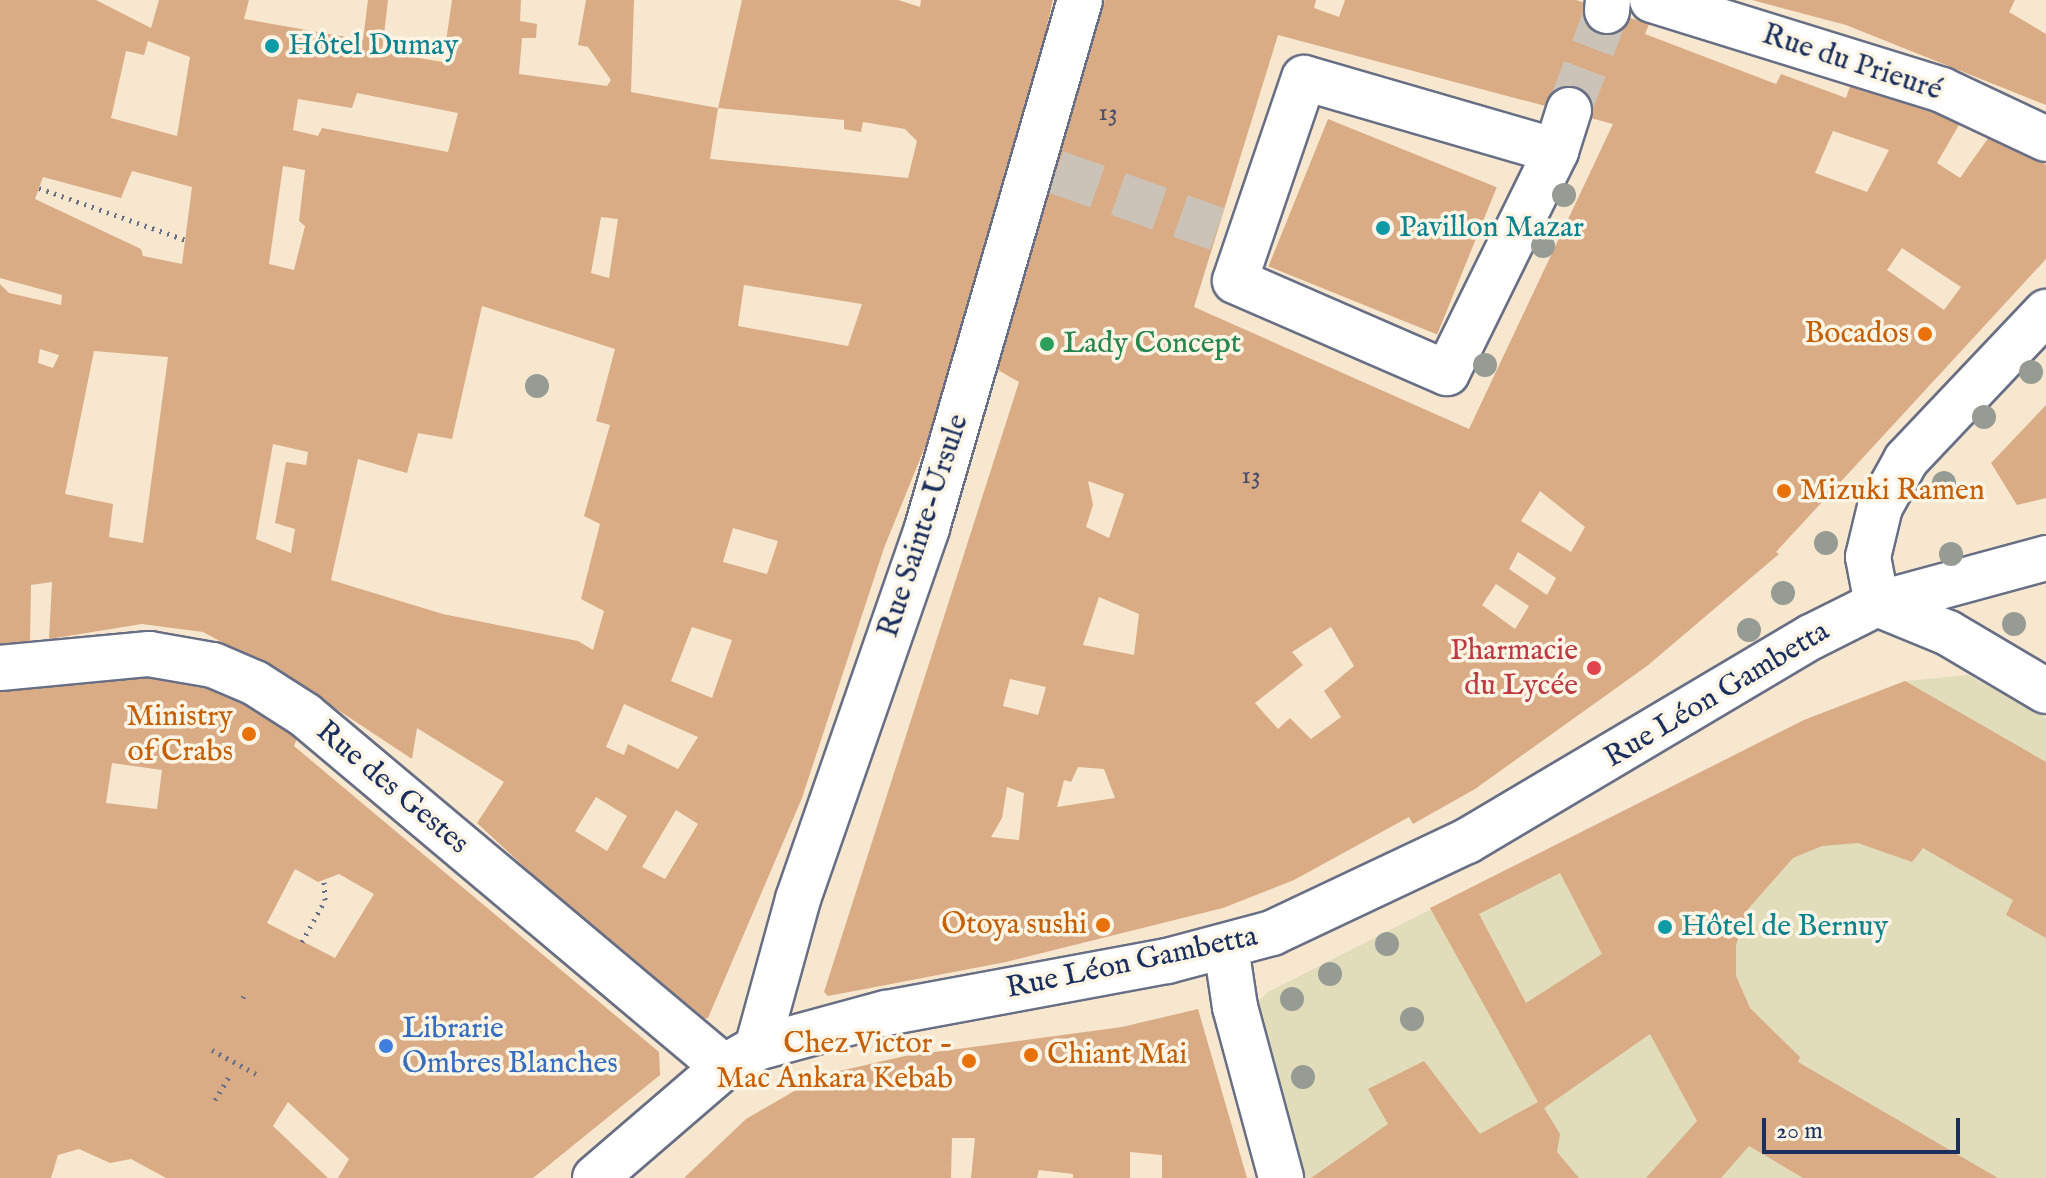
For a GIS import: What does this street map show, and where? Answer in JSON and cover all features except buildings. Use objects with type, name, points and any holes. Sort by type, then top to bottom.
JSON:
[{"type":"street","name":"Rue Sainte-Ursule","points":[[740,1057],[927,528],[1044,168],[1080,0]]},
{"type":"street","name":"Rue du Prieuré","points":[[1652,0],[1942,90],[2046,139]]},
{"type":"street","points":[[1556,151],[1304,78],[1233,235],[1235,281],[1447,373],[1556,151],[1569,110]]},
{"type":"street","points":[[2046,312],[1906,460],[1880,507],[1868,557],[1877,604],[1948,633],[2046,691]]},
{"type":"street","name":"Rue Léon Gambetta","points":[[595,1178],[740,1057],[886,1013],[1226,947],[1381,886],[1467,841],[1811,637],[1877,604],[2046,558]]},
{"type":"street","name":"Rue des Gestes","points":[[0,668],[149,654],[213,665],[255,683],[305,715],[423,815],[740,1057]]},
{"type":"street","points":[[1226,947],[1235,1007],[1281,1178]]},
{"type":"path","points":[[39,188],[186,240]]},
{"type":"path","points":[[302,942],[325,900],[324,882]]},
{"type":"path","points":[[212,1050],[258,1075]]},
{"type":"path","points":[[215,1100],[229,1077]]},
{"type":"shaded area","points":[[1968,675],[2046,718],[2046,1178],[1305,1178],[1254,1023],[1255,1005],[1268,992],[1804,720],[1905,681]]},
{"type":"tunnel","points":[[1569,110],[1607,11]]},
{"type":"tunnel","points":[[1056,172],[1217,229]]},
{"type":"place","name":"Hôtel Dumay","points":[[272,46]]},
{"type":"place","name":"Pavillon Mazar","points":[[1383,228]]},
{"type":"place","name":"Bocados","points":[[1925,334]]},
{"type":"place","name":"Lady Concept","points":[[1047,344]]},
{"type":"place","name":"Mizuki Ramen","points":[[1784,491]]},
{"type":"place","name":"Pharmacie du Lycée","points":[[1594,668]]},
{"type":"place","name":"Ministry of Crabs","points":[[249,734]]},
{"type":"place","name":"Otoya sushi","points":[[1103,925]]},
{"type":"place","name":"Hôtel de Bernuy","points":[[1665,927]]},
{"type":"place","name":"Librarie Ombres Blanches","points":[[386,1046]]},
{"type":"place","name":"Chiant Mai","points":[[1031,1055]]},
{"type":"place","name":"Chez Victor - Mac Ankara Kebab","points":[[969,1061]]}]
